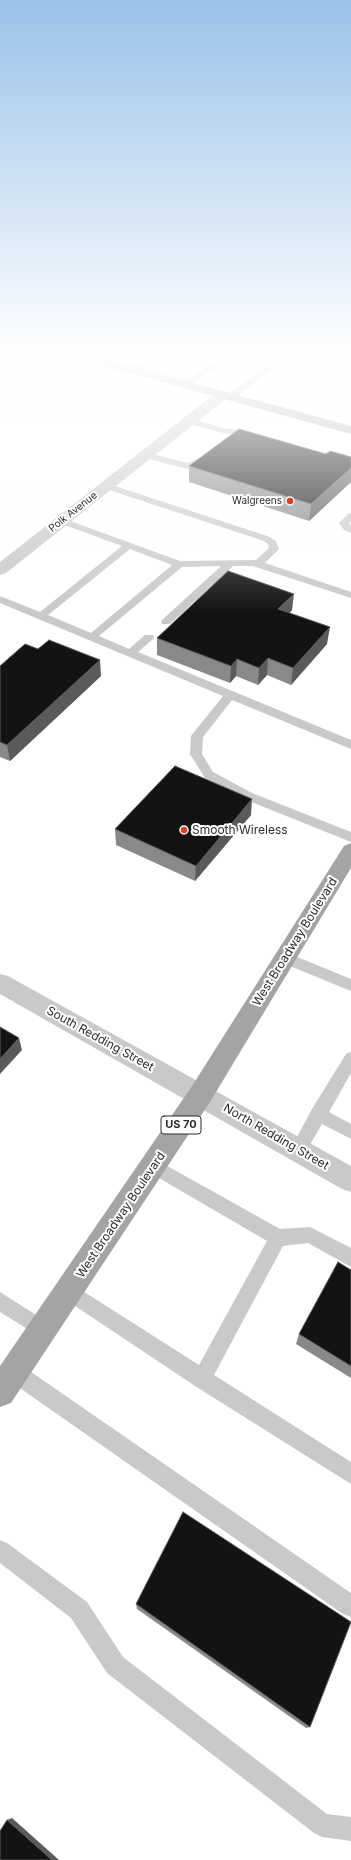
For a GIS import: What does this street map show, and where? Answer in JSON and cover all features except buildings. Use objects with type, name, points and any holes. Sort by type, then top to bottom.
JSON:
[{"type":"main road","name":"West Broadway Boulevard","points":[[7,1382],[201,1094],[351,852]]},
{"type":"street","name":"Polk Avenue","points":[[0,570],[166,439]]},
{"type":"street","name":"South Redding Street","points":[[0,983],[201,1094]]},
{"type":"street","name":"North Redding Street","points":[[201,1094],[351,1180]]},
{"type":"lane","points":[[241,439],[245,443]]},
{"type":"lane","points":[[255,439],[261,440]]},
{"type":"lane","points":[[145,455],[187,466],[197,464],[215,452]]},
{"type":"lane","points":[[106,486],[268,539],[273,543],[274,549],[258,564]]},
{"type":"lane","points":[[351,516],[344,523],[347,528],[351,530]]},
{"type":"lane","points":[[62,521],[180,564],[258,564],[351,595]]},
{"type":"lane","points":[[41,616],[128,546]]},
{"type":"lane","points":[[166,622],[231,563]]},
{"type":"lane","points":[[92,637],[180,564]]},
{"type":"lane","points":[[0,599],[351,745]]},
{"type":"lane","points":[[131,653],[149,637]]},
{"type":"lane","points":[[230,695],[197,736],[196,754],[209,775],[248,796],[351,837]]},
{"type":"lane","points":[[285,958],[351,985]]},
{"type":"lane","points":[[298,1150],[351,1059]]},
{"type":"lane","points":[[318,1114],[351,1132]]},
{"type":"lane","points":[[153,1166],[278,1238],[310,1236],[351,1258]]},
{"type":"lane","points":[[202,1379],[278,1238]]},
{"type":"lane","points":[[69,1292],[351,1474]]},
{"type":"lane","points":[[0,1301],[43,1329]]},
{"type":"lane","points":[[7,1382],[351,1606]]},
{"type":"lane","points":[[0,1550],[79,1610],[115,1665],[322,1825],[351,1829]]},
{"type":"place","name":"Walgreens","points":[[290,501]]},
{"type":"place","name":"Smooth Wireless","points":[[184,830]]}]
